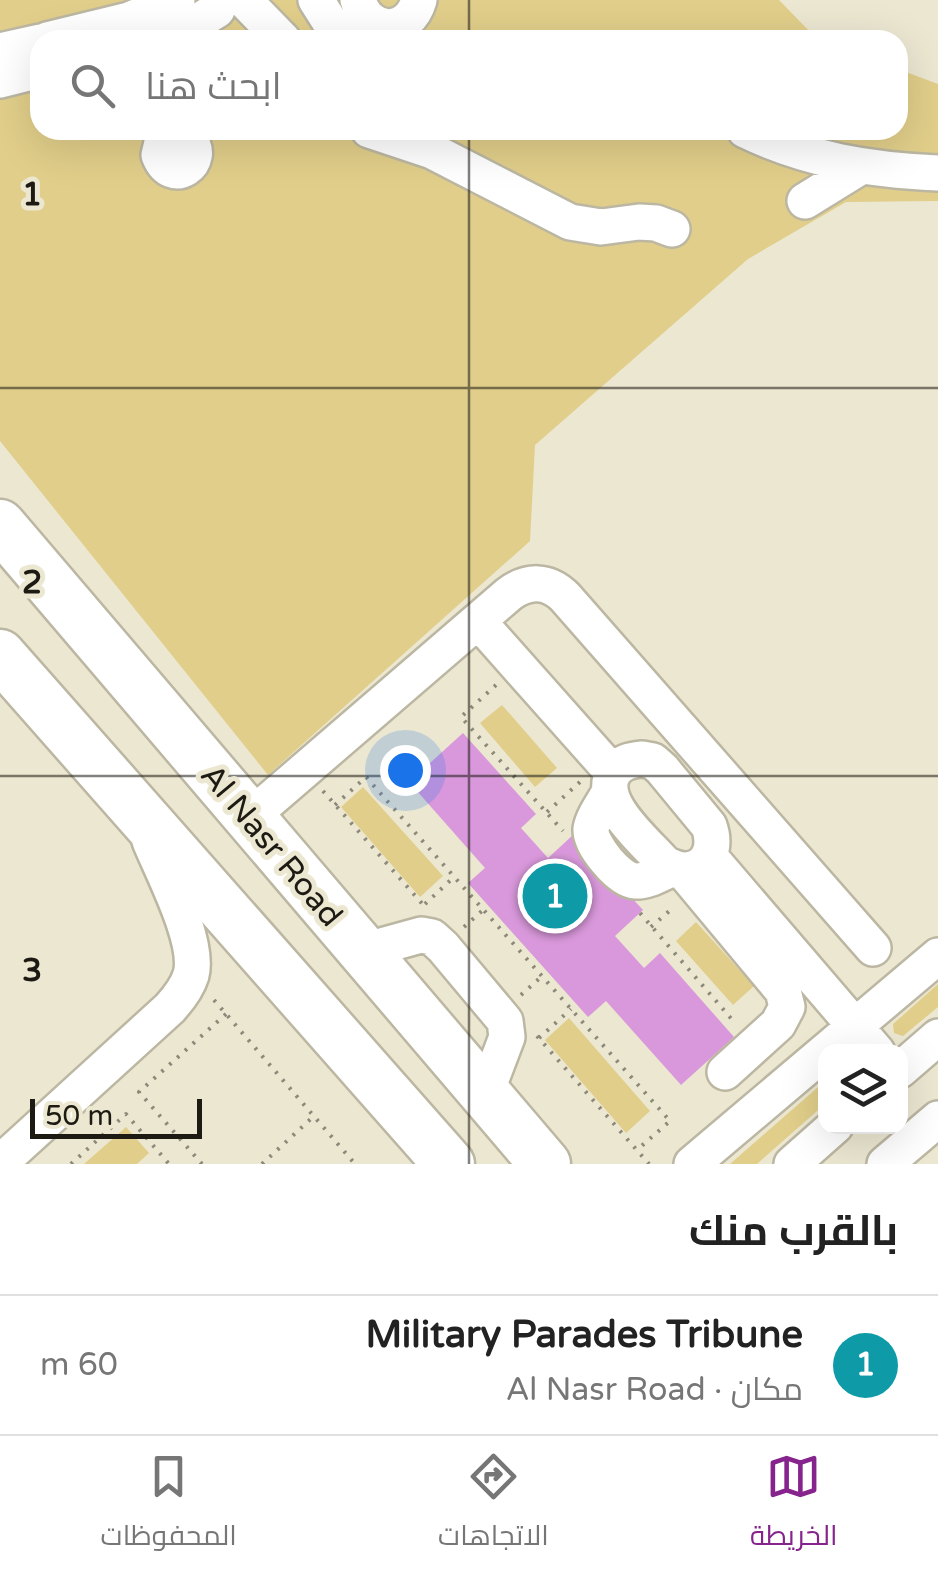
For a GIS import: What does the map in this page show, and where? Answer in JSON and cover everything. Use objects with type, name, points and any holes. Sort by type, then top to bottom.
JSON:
[{"type":"highway","name":"Al Nasr Road","points":[[0,524],[545,1164]]},
{"type":"highway","points":[[0,655],[449,1164]]},
{"type":"street","points":[[88,30],[128,20],[177,0]]},
{"type":"street","points":[[316,0],[350,23],[379,25],[397,25],[413,15],[419,0]]},
{"type":"street","points":[[179,30],[223,4]]},
{"type":"street","points":[[223,4],[245,30]]},
{"type":"street","points":[[223,4],[266,30]]},
{"type":"street","points":[[0,51],[30,44]]},
{"type":"street","points":[[0,80],[30,72]]},
{"type":"street","points":[[163,140],[158,155],[167,168],[175,171],[190,166],[194,158],[195,150],[188,140]]},
{"type":"street","points":[[403,140],[570,222],[602,227],[656,223],[672,229]]},
{"type":"street","points":[[769,140],[860,167],[938,173]]},
{"type":"street","points":[[805,202],[860,167]]},
{"type":"street","points":[[249,818],[518,588],[537,583],[557,590],[873,948]]},
{"type":"street","points":[[478,621],[608,776]]},
{"type":"street","points":[[642,758],[653,761],[686,798],[713,836],[713,846],[688,865],[634,881],[621,875],[596,847],[592,824],[608,776],[621,764],[642,758]]},
{"type":"street","points":[[686,798],[717,771]]},
{"type":"street","points":[[0,1163],[170,1008],[184,992],[192,974],[193,953],[188,933],[138,812]]},
{"type":"street","points":[[688,865],[795,981],[866,1039]]},
{"type":"street","points":[[692,1164],[866,1039],[938,956]]},
{"type":"street","points":[[725,1072],[783,1019],[795,981]]},
{"type":"street","points":[[908,1063],[938,1038]]},
{"type":"street","points":[[885,1164],[938,1119]]},
{"type":"street","points":[[792,1164],[826,1134]]},
{"type":"path","points":[[518,666],[461,717],[570,838]]},
{"type":"path","points":[[546,813],[608,776]]},
{"type":"path","points":[[335,804],[366,777],[670,1121],[636,1150]]},
{"type":"path","points":[[424,905],[454,877]]},
{"type":"path","points":[[640,914],[739,1028]]},
{"type":"path","points":[[192,974],[355,1164]]},
{"type":"path","points":[[539,1038],[571,1009]]},
{"type":"path","points":[[202,1164],[139,1092],[226,1014]]},
{"type":"path","points":[[72,1164],[126,1114],[170,1164]]},
{"type":"path","points":[[262,1164],[314,1116]]},
{"type":"shaded area","points":[[0,0],[779,0],[808,30],[30,30],[30,140],[908,140],[908,73],[938,84],[938,201],[846,202],[748,259],[535,445],[530,541],[268,775],[0,441]]},
{"type":"shaded area","points":[[502,705],[557,768],[535,787],[480,723]]},
{"type":"shaded area","points":[[363,787],[443,876],[420,897],[341,807]]},
{"type":"shaded area","points":[[696,922],[754,986],[733,1005],[676,941]]},
{"type":"shaded area","points":[[938,984],[938,1007],[903,1036],[894,1033],[893,1024]]},
{"type":"shaded area","points":[[569,1018],[650,1111],[626,1133],[545,1040]]},
{"type":"shaded area","points":[[818,1087],[818,1110],[757,1164],[730,1164]]},
{"type":"shaded area","points":[[126,1127],[149,1153],[137,1164],[84,1164]]},
{"type":"building","points":[[463,733],[536,814],[521,828],[548,858],[573,835],[643,910],[615,936],[644,968],[660,953],[734,1037],[681,1085],[606,1001],[588,1017],[468,883],[485,868],[409,782]]},
{"type":"place","name":"Military Parades Tribune","points":[[555,896]]}]
